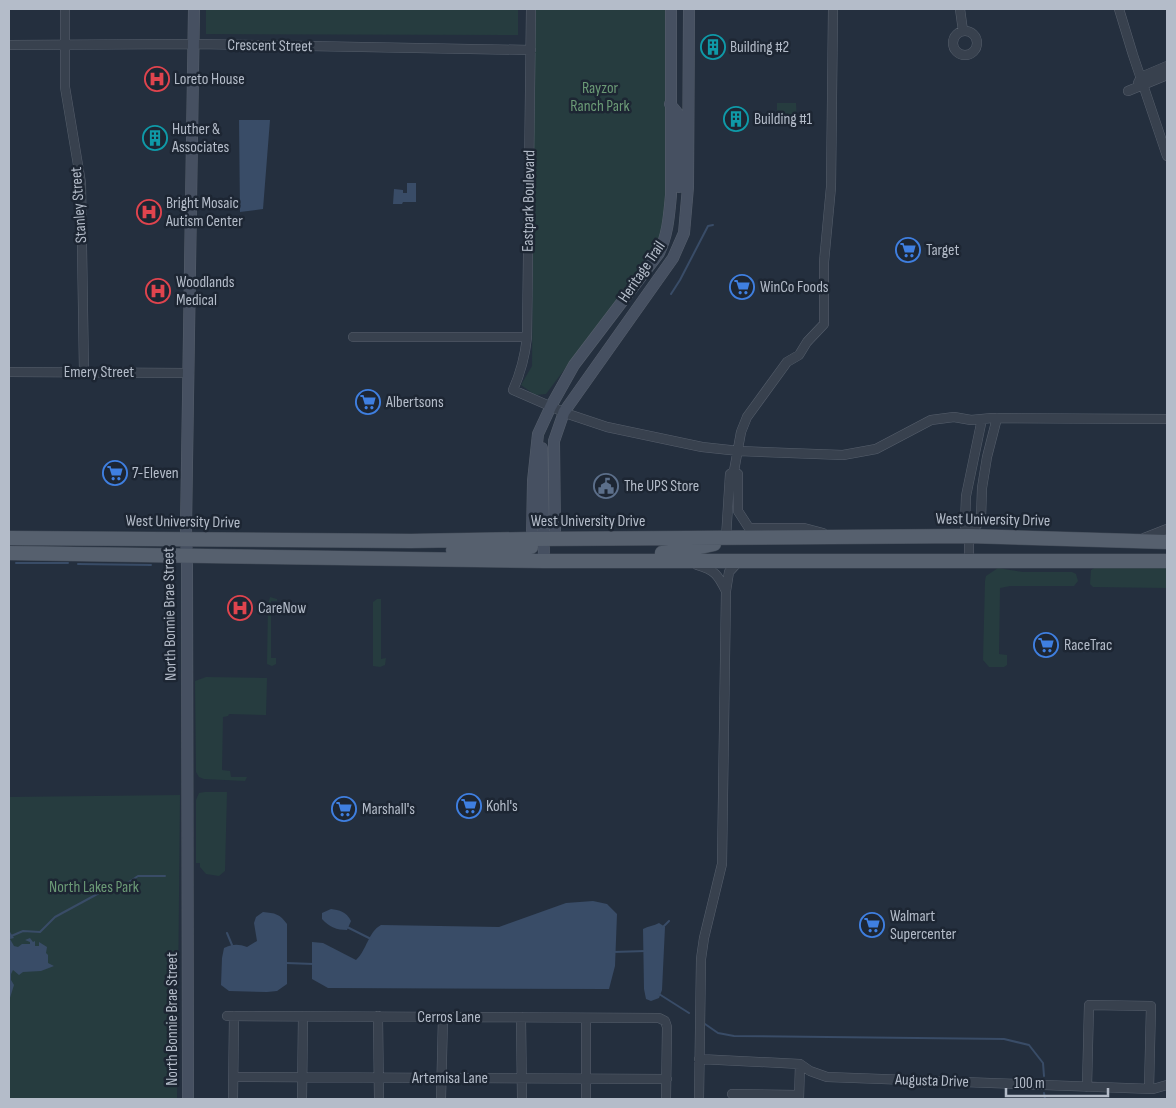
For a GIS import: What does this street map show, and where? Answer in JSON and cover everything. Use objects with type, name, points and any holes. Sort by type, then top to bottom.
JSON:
[{"type":"main road","name":"West University Drive","points":[[9,538],[411,541],[544,536],[570,533],[661,531],[672,538],[969,536],[1167,542]]},
{"type":"main road","points":[[393,558],[411,553],[433,551],[528,549],[536,545],[544,536]]},
{"type":"main road","points":[[544,561],[560,554],[663,553],[682,551],[742,538]]},
{"type":"main road","name":"West University Drive","points":[[9,553],[544,561],[1167,561]]},
{"type":"street","name":"Stanley Street","points":[[65,9],[65,87],[81,183],[84,372]]},
{"type":"street","name":"North Bonnie Brae Street","points":[[188,1099],[186,539],[194,9]]},
{"type":"street","name":"Eastpark Boulevard","points":[[531,9],[527,337],[522,370],[513,390],[551,406]]},
{"type":"street","name":"Heritage Trail","points":[[544,561],[543,458],[540,430],[574,365],[634,288],[659,253],[666,239],[670,195],[671,9]]},
{"type":"street","name":"Heritage Trail","points":[[544,536],[554,441],[564,412],[673,258],[684,234],[688,187],[689,9]]},
{"type":"street","points":[[726,538],[730,474],[734,470],[740,432],[747,417],[787,362],[799,355],[807,342],[824,324],[824,262],[831,187],[833,9]]},
{"type":"street","points":[[960,9],[963,31]]},
{"type":"street","points":[[1119,9],[1137,85],[1167,156]]},
{"type":"street","points":[[963,31],[970,32],[975,36],[977,53],[958,57],[953,47],[953,40],[957,34],[963,31]]},
{"type":"street","name":"Crescent Street","points":[[9,45],[194,44],[531,50]]},
{"type":"street","points":[[1137,85],[1167,66]]},
{"type":"street","points":[[1137,85],[1167,75]]},
{"type":"street","points":[[670,104],[680,116],[679,187]]},
{"type":"street","points":[[353,337],[527,337]]},
{"type":"street","name":"Emery Street","points":[[9,372],[189,373]]},
{"type":"street","points":[[551,406],[607,427],[702,447],[737,451],[843,455],[876,448],[931,420],[954,416],[971,420],[997,418],[1167,419]]},
{"type":"street","points":[[969,536],[981,519],[982,488],[987,457],[997,418]]},
{"type":"street","points":[[969,560],[969,536],[965,526],[966,496],[982,419]]},
{"type":"street","points":[[734,470],[738,474],[738,511],[749,528],[804,528],[841,537]]},
{"type":"street","points":[[1115,541],[1148,538],[1167,529]]},
{"type":"street","points":[[699,1099],[701,959],[704,938],[722,864],[726,591],[729,572],[740,560]]},
{"type":"street","points":[[683,561],[712,569],[726,591]]},
{"type":"street","points":[[1087,1087],[1089,1005],[1151,1006],[1149,1089]]},
{"type":"street","name":"Cerros Lane","points":[[234,1077],[231,1016],[378,1016],[659,1018],[665,1021],[666,1027],[667,1079]]},
{"type":"street","points":[[302,1016],[302,1099]]},
{"type":"street","points":[[378,1016],[379,1099]]},
{"type":"street","points":[[442,1099],[443,1017]]},
{"type":"street","points":[[521,1017],[522,1099]]},
{"type":"street","points":[[586,1018],[586,1099]]},
{"type":"street","name":"Augusta Drive","points":[[699,1059],[800,1064],[810,1071],[827,1077],[1149,1089],[1167,1085]]},
{"type":"street","points":[[732,1094],[799,1097],[800,1064]]},
{"type":"street","points":[[233,1099],[234,1077]]},
{"type":"street","name":"Artemisa Lane","points":[[234,1077],[667,1079]]},
{"type":"street","points":[[666,1099],[667,1079]]},
{"type":"green space","points":[[206,9],[518,9],[518,35],[206,34]]},
{"type":"green space","name":"Rayzor Ranch Park","points":[[535,9],[667,9],[665,208],[661,233],[651,254],[546,394],[535,395],[521,385],[532,366]]},
{"type":"green space","points":[[777,103],[796,103],[797,122],[777,122]]},
{"type":"green space","points":[[1096,567],[1164,567],[1167,568],[1167,588],[1093,587],[1090,584],[1091,570]]},
{"type":"green space","points":[[998,568],[1023,572],[1072,572],[1076,574],[1078,581],[1074,586],[1010,586],[1000,588],[999,654],[1007,655],[1007,665],[1004,667],[989,667],[983,660],[985,581],[986,576]]},
{"type":"green space","points":[[270,597],[277,599],[277,601],[271,601],[271,658],[276,658],[276,664],[272,666],[267,664],[268,604]]},
{"type":"green space","points":[[381,599],[381,659],[386,658],[385,665],[380,667],[373,666],[373,602]]},
{"type":"green space","points":[[206,677],[267,678],[266,715],[229,714],[223,717],[222,770],[230,771],[231,777],[247,777],[245,781],[204,779],[199,777],[196,772],[195,681]]},
{"type":"green space","points":[[227,792],[225,871],[219,876],[206,874],[200,867],[200,863],[196,863],[196,800],[199,793]]},
{"type":"green space","name":"North Lakes Park","points":[[180,795],[177,1099],[9,1099],[9,797]]},
{"type":"water","points":[[239,120],[270,120],[263,209],[240,212]]},
{"type":"water","points":[[407,183],[416,183],[416,202],[393,204],[394,189],[403,190],[403,193],[407,193]]},
{"type":"water","points":[[593,901],[607,904],[617,914],[615,966],[609,989],[328,988],[312,979],[312,942],[323,943],[356,960],[373,932],[381,925],[499,927],[566,903]]},
{"type":"water","points":[[331,909],[347,915],[351,921],[347,930],[333,928],[322,919],[322,913]]},
{"type":"water","points":[[263,912],[277,915],[287,924],[287,984],[277,991],[229,991],[221,985],[224,948],[236,945],[247,947],[257,941],[254,923],[256,917]]},
{"type":"water","points":[[659,923],[665,927],[662,990],[659,998],[651,1001],[646,999],[644,989],[643,929]]},
{"type":"water","points":[[9,925],[10,932],[14,938],[10,939],[14,946],[30,944],[30,942],[25,940],[30,938],[33,942],[35,941],[35,946],[39,946],[39,942],[47,947],[48,963],[54,966],[41,971],[23,972],[19,975],[13,970],[11,980],[14,985],[9,1001]]},
{"type":"waterway","points":[[671,294],[708,226],[713,225]]},
{"type":"waterway","points":[[16,563],[68,563]]},
{"type":"waterway","points":[[78,564],[151,565]]},
{"type":"waterway","points":[[9,937],[23,931],[40,932],[55,917],[101,892],[126,884],[138,876],[165,876]]},
{"type":"waterway","points":[[662,928],[669,921]]},
{"type":"waterway","points":[[347,927],[371,939]]},
{"type":"waterway","points":[[227,933],[232,945]]},
{"type":"waterway","points":[[613,952],[646,951]]},
{"type":"waterway","points":[[286,963],[314,964]]},
{"type":"waterway","points":[[659,994],[689,1013]]},
{"type":"waterway","points":[[705,1024],[718,1033],[734,1036],[1004,1039],[1029,1045],[1043,1063],[1044,1076]]},
{"type":"waterway","points":[[1044,1093],[1045,1099]]},
{"type":"place","name":"Building #2","points":[[713,47]]},
{"type":"place","name":"Loreto House","points":[[157,79]]},
{"type":"place","name":"Building #1","points":[[736,119]]},
{"type":"place","name":"Huther & Associates","points":[[155,138]]},
{"type":"place","name":"Bright Mosaic Autism Center","points":[[149,212]]},
{"type":"place","name":"Target","points":[[908,250]]},
{"type":"place","name":"WinCo Foods","points":[[742,287]]},
{"type":"place","name":"Woodlands Medical","points":[[158,291]]},
{"type":"place","name":"Albertsons","points":[[368,402]]},
{"type":"place","name":"7-Eleven","points":[[115,473]]},
{"type":"place","name":"The UPS Store","points":[[606,486]]},
{"type":"place","name":"CareNow","points":[[240,608]]},
{"type":"place","name":"RaceTrac","points":[[1046,645]]},
{"type":"place","name":"Kohl's","points":[[469,806]]},
{"type":"place","name":"Marshall's","points":[[344,809]]},
{"type":"place","name":"Walmart Supercenter","points":[[872,925]]}]
